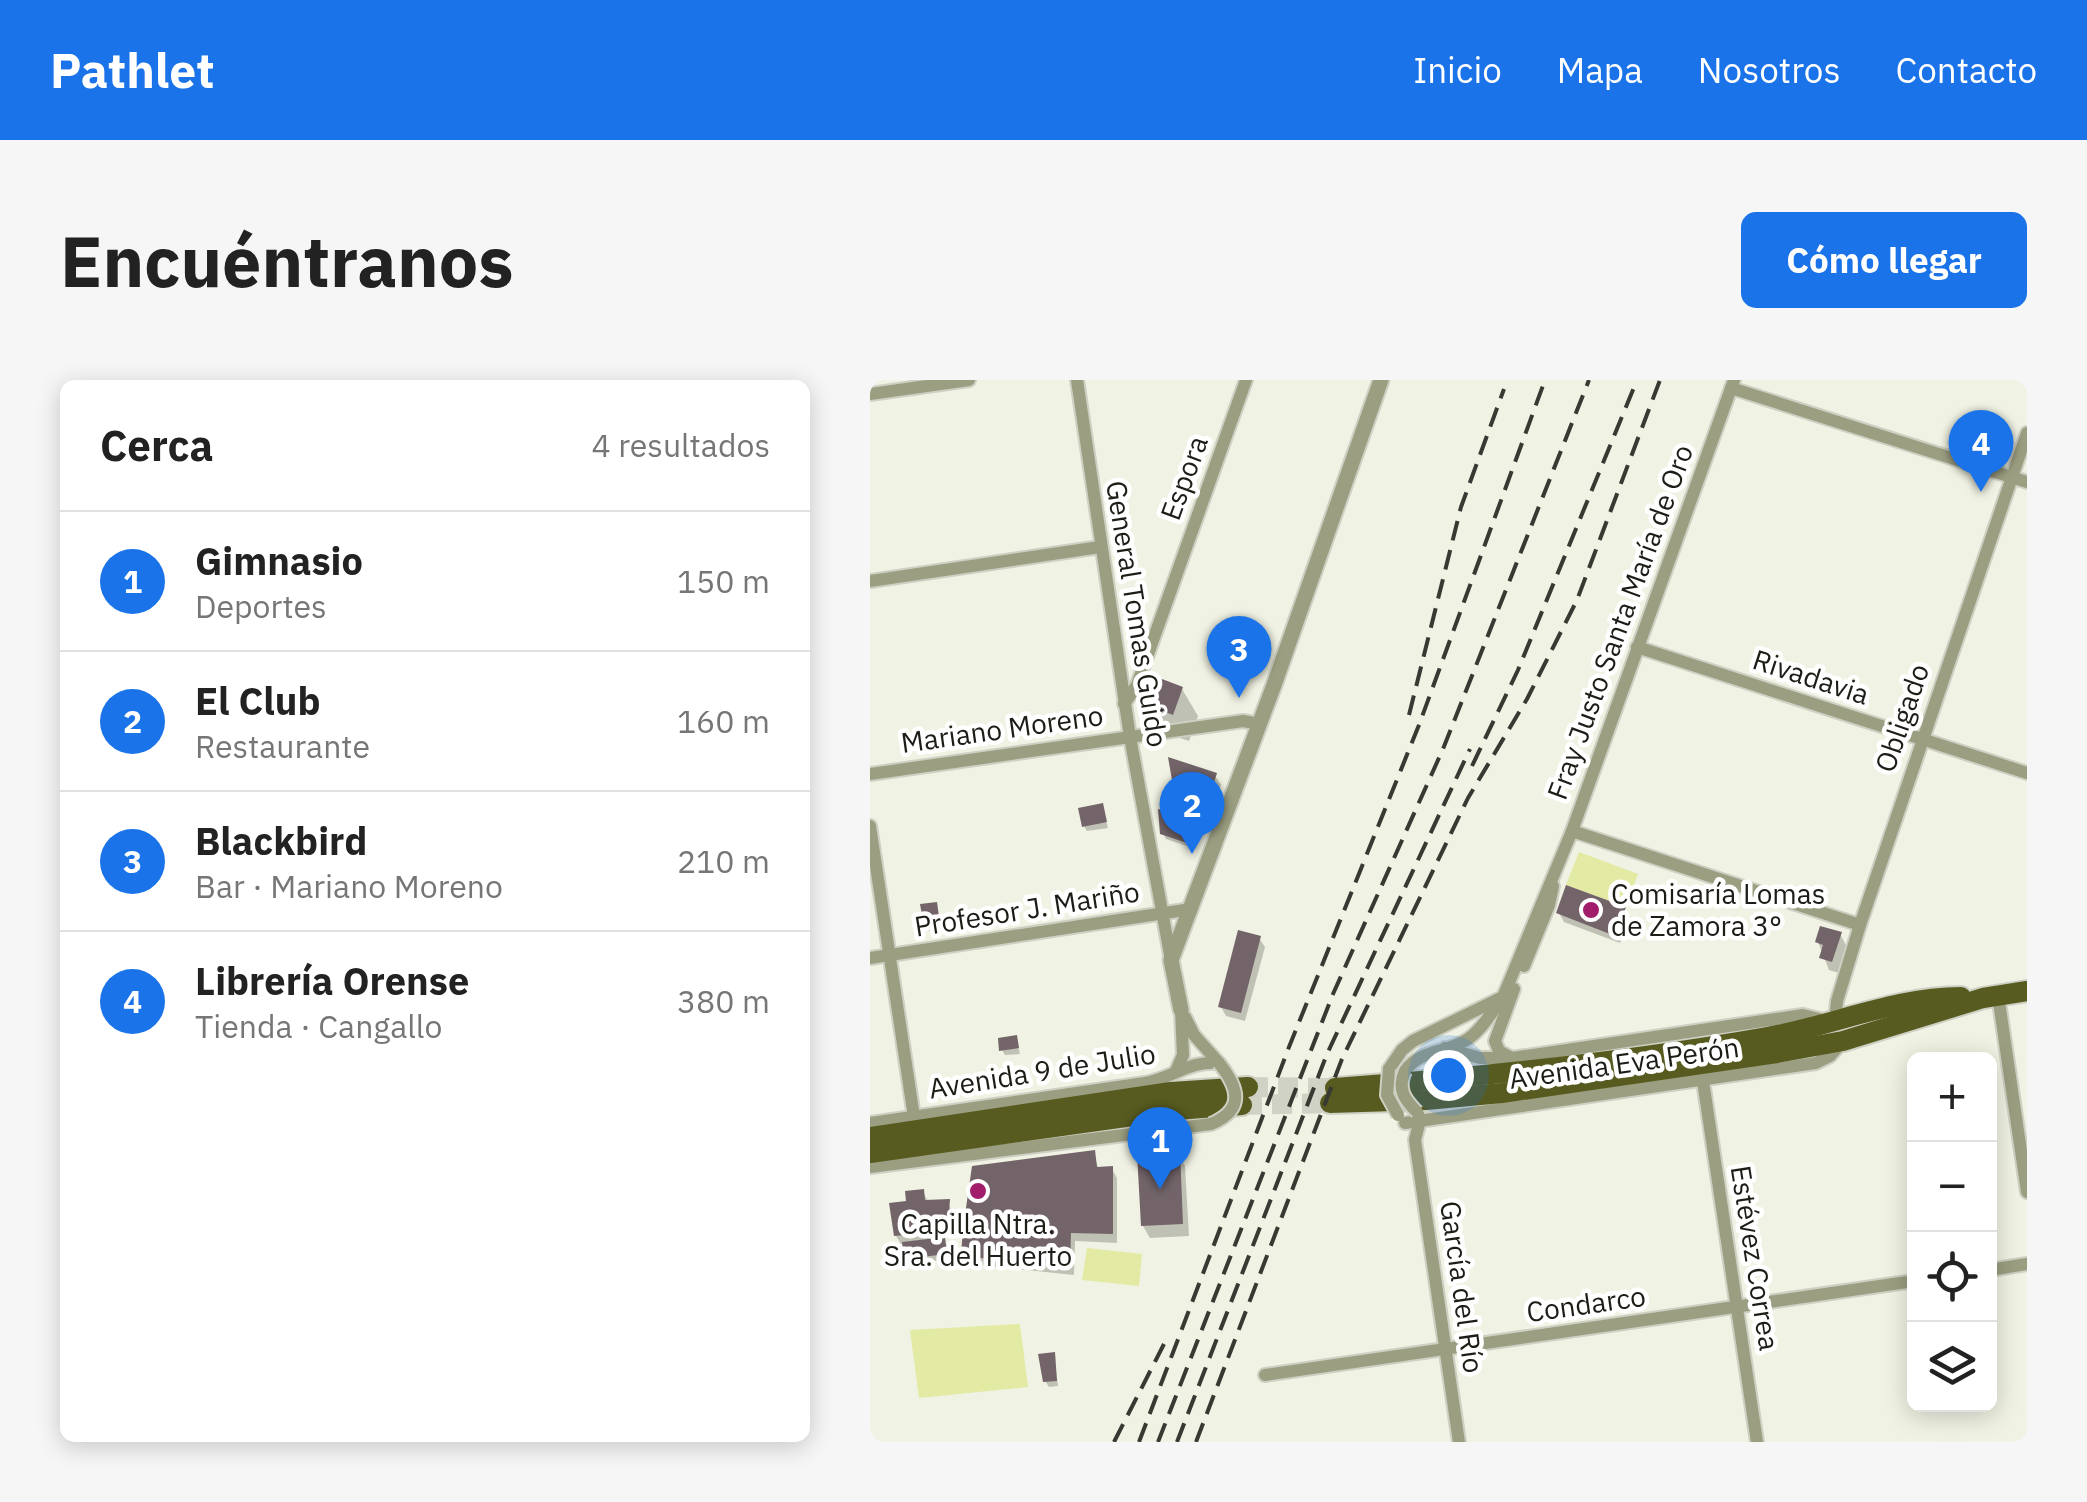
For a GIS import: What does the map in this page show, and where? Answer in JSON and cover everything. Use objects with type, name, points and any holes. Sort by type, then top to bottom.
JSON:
[{"type":"main road","points":[[1333,1096],[1768,1037],[1839,1032],[1922,999],[2027,991]]},
{"type":"main road","points":[[870,1137],[1171,1092],[1245,1096],[1176,1110],[870,1154]]},
{"type":"street","points":[[870,394],[969,380]]},
{"type":"street","name":"General Tomas Guido","points":[[1076,380],[1124,704],[1172,960]]},
{"type":"street","name":"Espora","points":[[1124,704],[1136,685],[1246,380]]},
{"type":"street","points":[[1174,1074],[1182,1055],[1181,1010],[1172,960],[1381,380]]},
{"type":"street","points":[[1732,384],[2027,482]]},
{"type":"street","name":"Fray Justo Santa María de Oro","points":[[1512,1058],[1498,1052],[1495,1041],[1507,996],[1542,898],[1554,880],[1732,384]]},
{"type":"street","name":"Obligado","points":[[1839,1032],[1837,1002],[1860,925],[2027,433]]},
{"type":"street","points":[[870,581],[1100,547]]},
{"type":"street","name":"Rivadavia","points":[[1637,647],[2027,773]]},
{"type":"street","name":"Mariano Moreno","points":[[870,774],[1243,721],[1260,724]]},
{"type":"street","points":[[870,826],[914,1117]]},
{"type":"street","points":[[1572,831],[1860,925]]},
{"type":"street","name":"Profesor J. Mariño","points":[[870,958],[1192,909]]},
{"type":"street","points":[[1419,1116],[1401,1090],[1405,1071],[1421,1055],[1466,1040],[1507,996]]},
{"type":"street","name":"García del Río","points":[[1415,1140],[1387,1095],[1390,1069],[1402,1050],[1507,996]]},
{"type":"street","points":[[1991,996],[2027,1192]]},
{"type":"street","points":[[870,1167],[1211,1124],[1228,1114],[1235,1098],[1234,1084],[1194,1035],[1181,1010]]},
{"type":"street","name":"Avenida Eva Perón","points":[[1402,1119],[1816,1063],[1830,1056],[1839,1032],[1803,1015],[1512,1058],[1480,1058],[1445,1048]]},
{"type":"street","name":"Avenida 9 de Julio","points":[[870,1124],[1145,1083],[1198,1062],[1218,1063]]},
{"type":"street","name":"Estévez Correa","points":[[1702,1080],[1757,1442]]},
{"type":"street","name":"García del Río","points":[[1419,1116],[1415,1140],[1459,1442]]},
{"type":"street","points":[[1997,1269],[2027,1264]]},
{"type":"street","name":"Condarco","points":[[1265,1375],[1907,1282]]},
{"type":"green space","points":[[1579,852],[1638,874],[1626,907],[1566,885]]},
{"type":"green space","points":[[1087,1248],[1142,1254],[1139,1286],[1082,1280]]},
{"type":"green space","points":[[1020,1324],[1028,1387],[919,1398],[910,1330]]},
{"type":"building","points":[[1162,679],[1183,687],[1173,715],[1152,707]]},
{"type":"building","points":[[1168,757],[1217,773],[1209,798],[1173,786]]},
{"type":"building","points":[[1103,803],[1107,822],[1082,827],[1078,808]]},
{"type":"building","points":[[1158,809],[1194,821],[1187,843],[1160,834]]},
{"type":"building","name":"Comisaría Lomas de Zamora 3°","points":[[1566,885],[1626,907],[1615,936],[1556,913]]},
{"type":"building","points":[[937,902],[940,924],[924,927],[920,904]]},
{"type":"building","points":[[1820,926],[1842,932],[1832,962],[1819,958],[1823,945],[1815,942]]},
{"type":"building","points":[[1238,930],[1261,936],[1241,1013],[1218,1007]]},
{"type":"building","points":[[1017,1035],[1019,1048],[999,1051],[998,1038]]},
{"type":"building","points":[[1095,1150],[1097,1167],[1113,1166],[1113,1234],[1071,1233],[1070,1267],[961,1256],[963,1227],[940,1225],[939,1232],[894,1236],[889,1203],[906,1201],[905,1191],[924,1189],[925,1200],[950,1199],[949,1213],[965,1215],[972,1166]]},
{"type":"building","points":[[1180,1151],[1183,1224],[1141,1226],[1137,1153]]},
{"type":"building","points":[[945,1237],[947,1254],[904,1259],[902,1242]]},
{"type":"building","points":[[1055,1352],[1057,1381],[1043,1382],[1038,1354]]},
{"type":"tunnel","points":[[1248,1087],[1335,1088]]},
{"type":"tunnel","points":[[1242,1105],[1330,1103]]},
{"type":"railway","points":[[1139,1442],[1289,1047],[1419,725],[1545,380]]},
{"type":"railway","points":[[1158,1442],[1333,994],[1443,749],[1589,380]]},
{"type":"railway","points":[[1472,766],[1518,670],[1637,380]]},
{"type":"railway","points":[[1196,1442],[1342,1059],[1468,798],[1527,699],[1577,600],[1660,380]]},
{"type":"railway","points":[[1409,715],[1461,507],[1504,389]]},
{"type":"railway","points":[[1177,1442],[1327,1054],[1470,749]]},
{"type":"railway","points":[[1114,1442],[1164,1344]]},
{"type":"place","name":"Librería Orense","points":[[1981,492]]},
{"type":"place","name":"Blackbird","points":[[1239,698]]},
{"type":"place","name":"El Club","points":[[1192,854]]},
{"type":"place","name":"Comisaría Lomas de Zamora 3°","points":[[1591,910]]},
{"type":"place","name":"Gimnasio","points":[[1160,1189]]},
{"type":"place","name":"Capilla Ntra. Sra. del Huerto","points":[[978,1191]]}]
